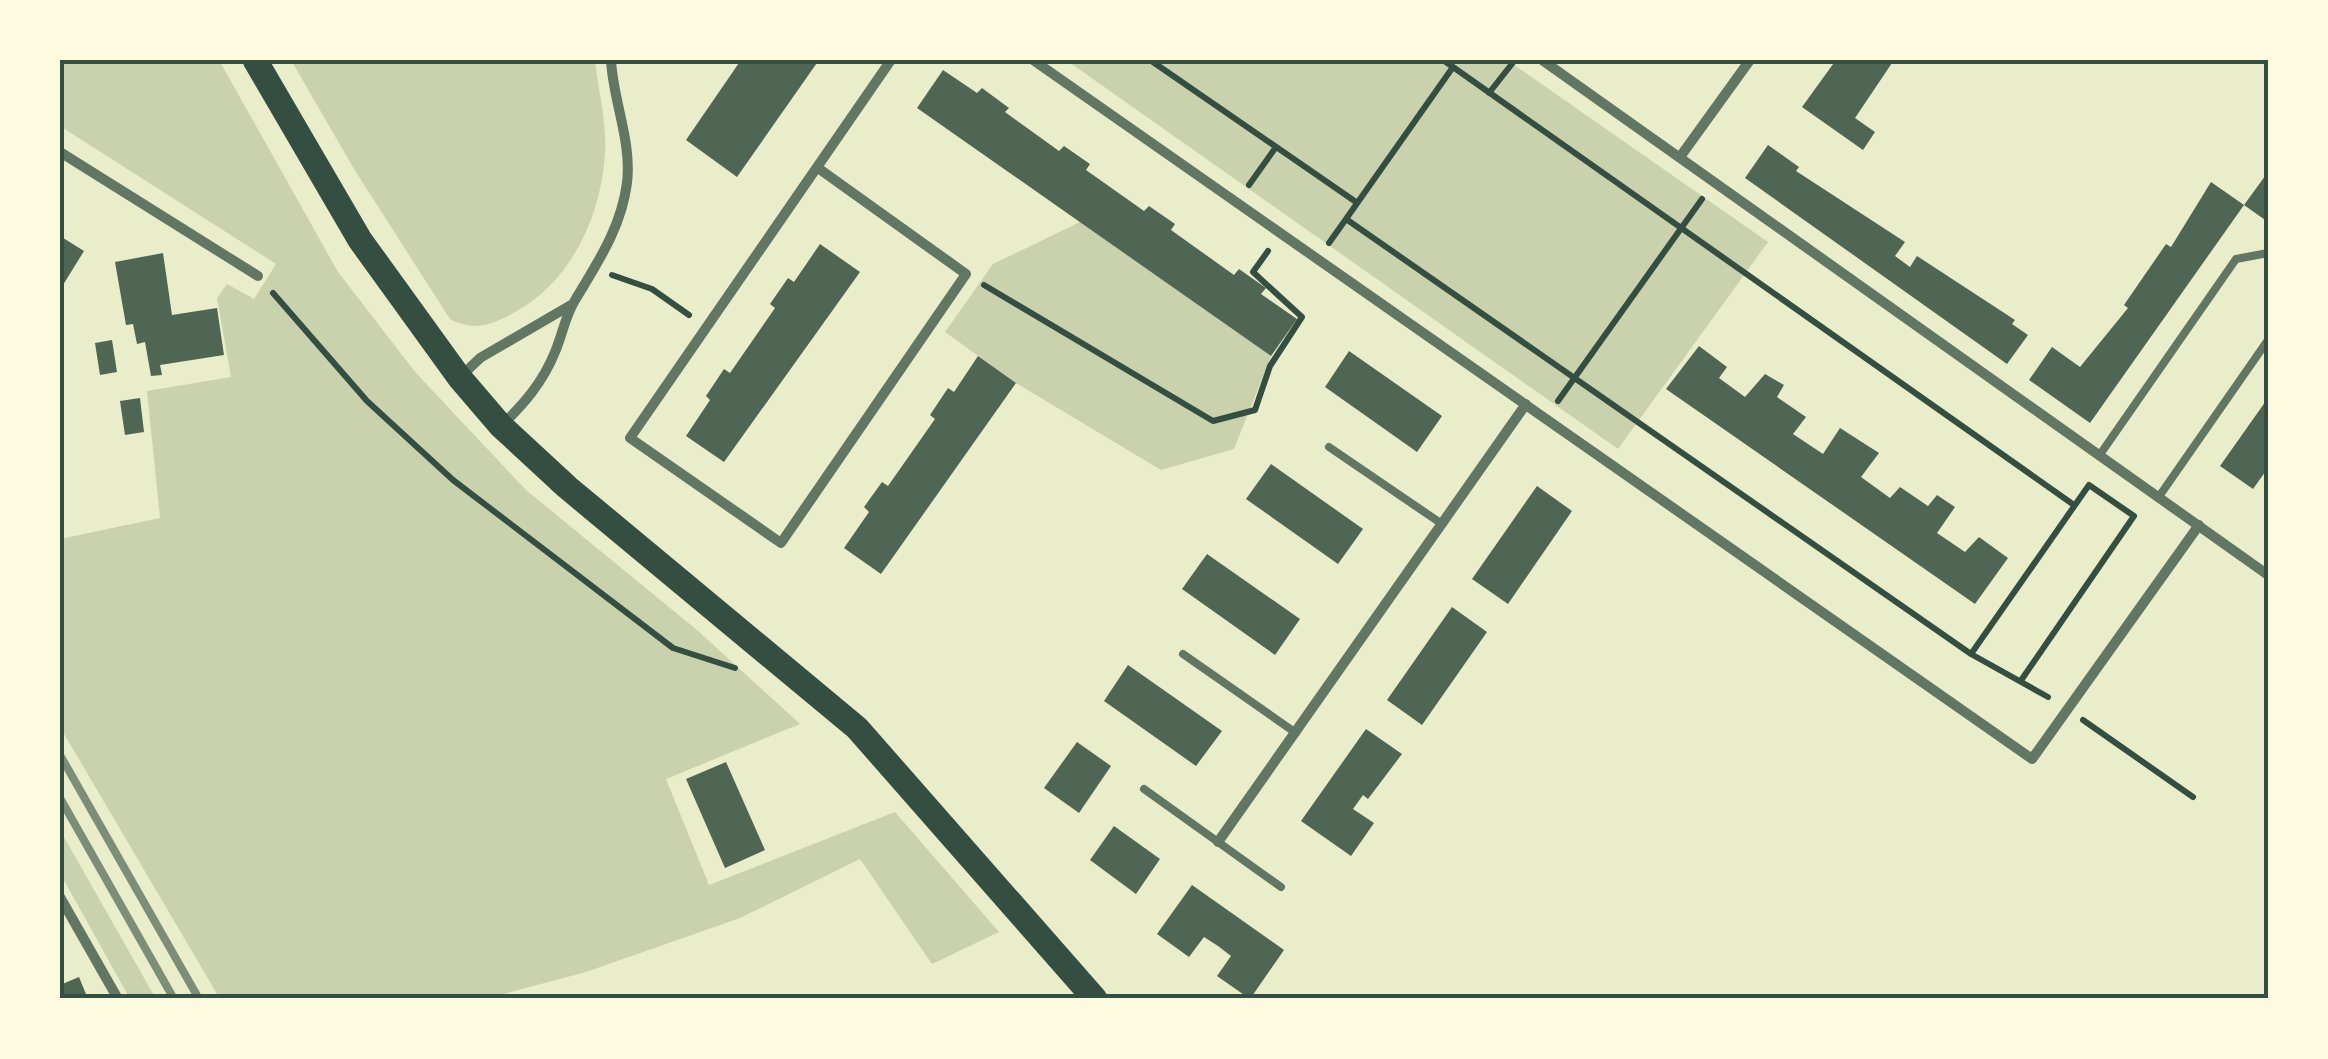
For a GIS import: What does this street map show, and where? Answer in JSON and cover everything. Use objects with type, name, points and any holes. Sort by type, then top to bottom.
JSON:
[{"type":"main road","points":[[255,60],[360,240],[459,377],[501,426],[567,487],[857,728],[1096,999]]},
{"type":"street","points":[[501,426],[530,400],[554,355],[572,304],[597,270],[615,231],[627,181],[624,128],[611,60]]},
{"type":"street","points":[[818,168],[966,274],[781,544],[630,438],[891,60]]},
{"type":"street","points":[[1033,60],[2032,759],[2198,526]]},
{"type":"street","points":[[1542,60],[1680,157],[1712,185],[2268,575]]},
{"type":"street","points":[[1680,157],[1750,60]]},
{"type":"street","points":[[60,152],[258,276]]},
{"type":"street","points":[[459,377],[480,358],[572,304]]},
{"type":"street","points":[[1218,842],[1526,404]]},
{"type":"street","points":[[60,897],[118,999]]},
{"type":"lane","points":[[2099,456],[2236,259],[2268,252]]},
{"type":"lane","points":[[2158,498],[2268,340]]},
{"type":"lane","points":[[1329,447],[1442,524]]},
{"type":"lane","points":[[1183,654],[1296,733]]},
{"type":"lane","points":[[1144,788],[1280,887]]},
{"type":"path","points":[[1150,60],[1356,202]]},
{"type":"path","points":[[1443,60],[2074,506]]},
{"type":"path","points":[[1489,93],[1515,60]]},
{"type":"path","points":[[1319,258],[1453,67]]},
{"type":"path","points":[[1238,202],[1276,147]]},
{"type":"path","points":[[1546,418],[1712,185]]},
{"type":"path","points":[[1346,219],[1971,654],[2067,709],[2192,797]]},
{"type":"path","points":[[966,274],[1213,421],[1255,410],[1270,366],[1302,318],[1253,272],[1268,250],[1282,259]]},
{"type":"path","points":[[597,270],[652,289],[706,327]]},
{"type":"path","points":[[258,276],[366,402],[452,480],[672,648],[753,674]]},
{"type":"path","points":[[1971,654],[2089,485],[2134,516],[2022,680]]},
{"type":"green space","points":[[60,60],[219,60],[338,272],[416,373],[526,490],[697,630],[800,724],[666,779],[709,885],[895,812],[999,932],[932,964],[860,859],[740,918],[586,972],[485,999],[220,999],[60,727],[60,539],[160,518],[147,391],[231,377],[217,298],[227,284],[254,299],[276,264],[60,126]]},
{"type":"green space","points":[[291,60],[595,60],[605,129],[603,176],[590,222],[567,265],[535,299],[499,320],[475,326],[450,319],[354,169]]},
{"type":"green space","points":[[1066,60],[1507,60],[1768,242],[1618,449]]},
{"type":"green space","points":[[1080,222],[1271,356],[1234,449],[1161,470],[1016,383],[945,332],[993,264]]},
{"type":"green space","points":[[60,830],[156,999],[130,999],[60,873]]},
{"type":"building","points":[[741,60],[819,60],[737,177],[686,140]]},
{"type":"building","points":[[1836,60],[1894,60],[1855,118],[1875,132],[1863,150],[1802,107]]},
{"type":"building","points":[[943,70],[977,93],[982,88],[1009,108],[1005,112],[1059,151],[1064,146],[1090,164],[1086,170],[1144,211],[1149,206],[1175,224],[1171,230],[1234,275],[1239,269],[1266,288],[1261,294],[1297,319],[1271,356],[917,108]]},
{"type":"building","points":[[1768,145],[1799,167],[1796,171],[1905,242],[1895,256],[1910,267],[1917,256],[2015,320],[2012,324],[2028,335],[2007,364],[1745,178]]},
{"type":"building","points":[[2268,172],[2268,222],[2244,205]]},
{"type":"building","points":[[2211,182],[2244,205],[2090,423],[2029,380],[2052,347],[2080,367],[2128,308],[2124,305],[2166,244],[2171,247]]},
{"type":"building","points":[[60,236],[84,251],[63,285],[60,283]]},
{"type":"building","points":[[820,244],[860,272],[724,462],[686,436],[710,400],[706,396],[724,369],[730,373],[775,308],[770,304],[788,278],[794,282]]},
{"type":"building","points":[[163,253],[172,315],[217,308],[224,355],[160,365],[162,375],[151,376],[145,342],[137,344],[133,324],[126,325],[115,262]]},
{"type":"building","points":[[112,340],[117,372],[100,375],[95,343]]},
{"type":"building","points":[[1699,346],[1727,367],[1719,378],[1745,397],[1765,374],[1784,385],[1777,397],[1806,417],[1793,434],[1823,454],[1840,428],[1879,453],[1861,477],[1890,498],[1900,487],[1928,506],[1937,495],[1955,507],[1937,533],[1965,552],[1979,537],[2008,558],[1975,604],[1666,389]]},
{"type":"building","points":[[1349,351],[1442,416],[1417,452],[1325,387]]},
{"type":"building","points":[[978,356],[1016,383],[881,574],[844,548],[869,512],[864,507],[882,482],[888,486],[935,419],[930,415],[948,388],[954,392]]},
{"type":"building","points":[[140,398],[144,432],[125,435],[120,401]]},
{"type":"building","points":[[2268,398],[2268,468],[2253,489],[2220,466]]},
{"type":"building","points":[[1271,464],[1363,529],[1338,564],[1246,499]]},
{"type":"building","points":[[1537,486],[1572,511],[1508,604],[1472,579]]},
{"type":"building","points":[[1207,554],[1300,619],[1275,655],[1182,589]]},
{"type":"building","points":[[1452,607],[1487,632],[1422,725],[1387,700]]},
{"type":"building","points":[[1128,665],[1222,731],[1196,766],[1104,701]]},
{"type":"building","points":[[1366,729],[1402,754],[1368,799],[1363,795],[1353,809],[1374,823],[1351,856],[1301,821]]},
{"type":"building","points":[[1077,742],[1111,766],[1079,813],[1044,788]]},
{"type":"building","points":[[726,762],[765,850],[725,868],[686,779]]},
{"type":"building","points":[[1114,826],[1160,859],[1136,894],[1090,860]]},
{"type":"building","points":[[1192,885],[1284,950],[1250,999],[1217,976],[1231,956],[1218,946],[1204,937],[1189,957],[1157,934]]},
{"type":"building","points":[[79,977],[88,999],[60,999],[60,985]]},
{"type":"railway","points":[[60,755],[199,999]]},
{"type":"railway","points":[[60,798],[174,999]]}]
